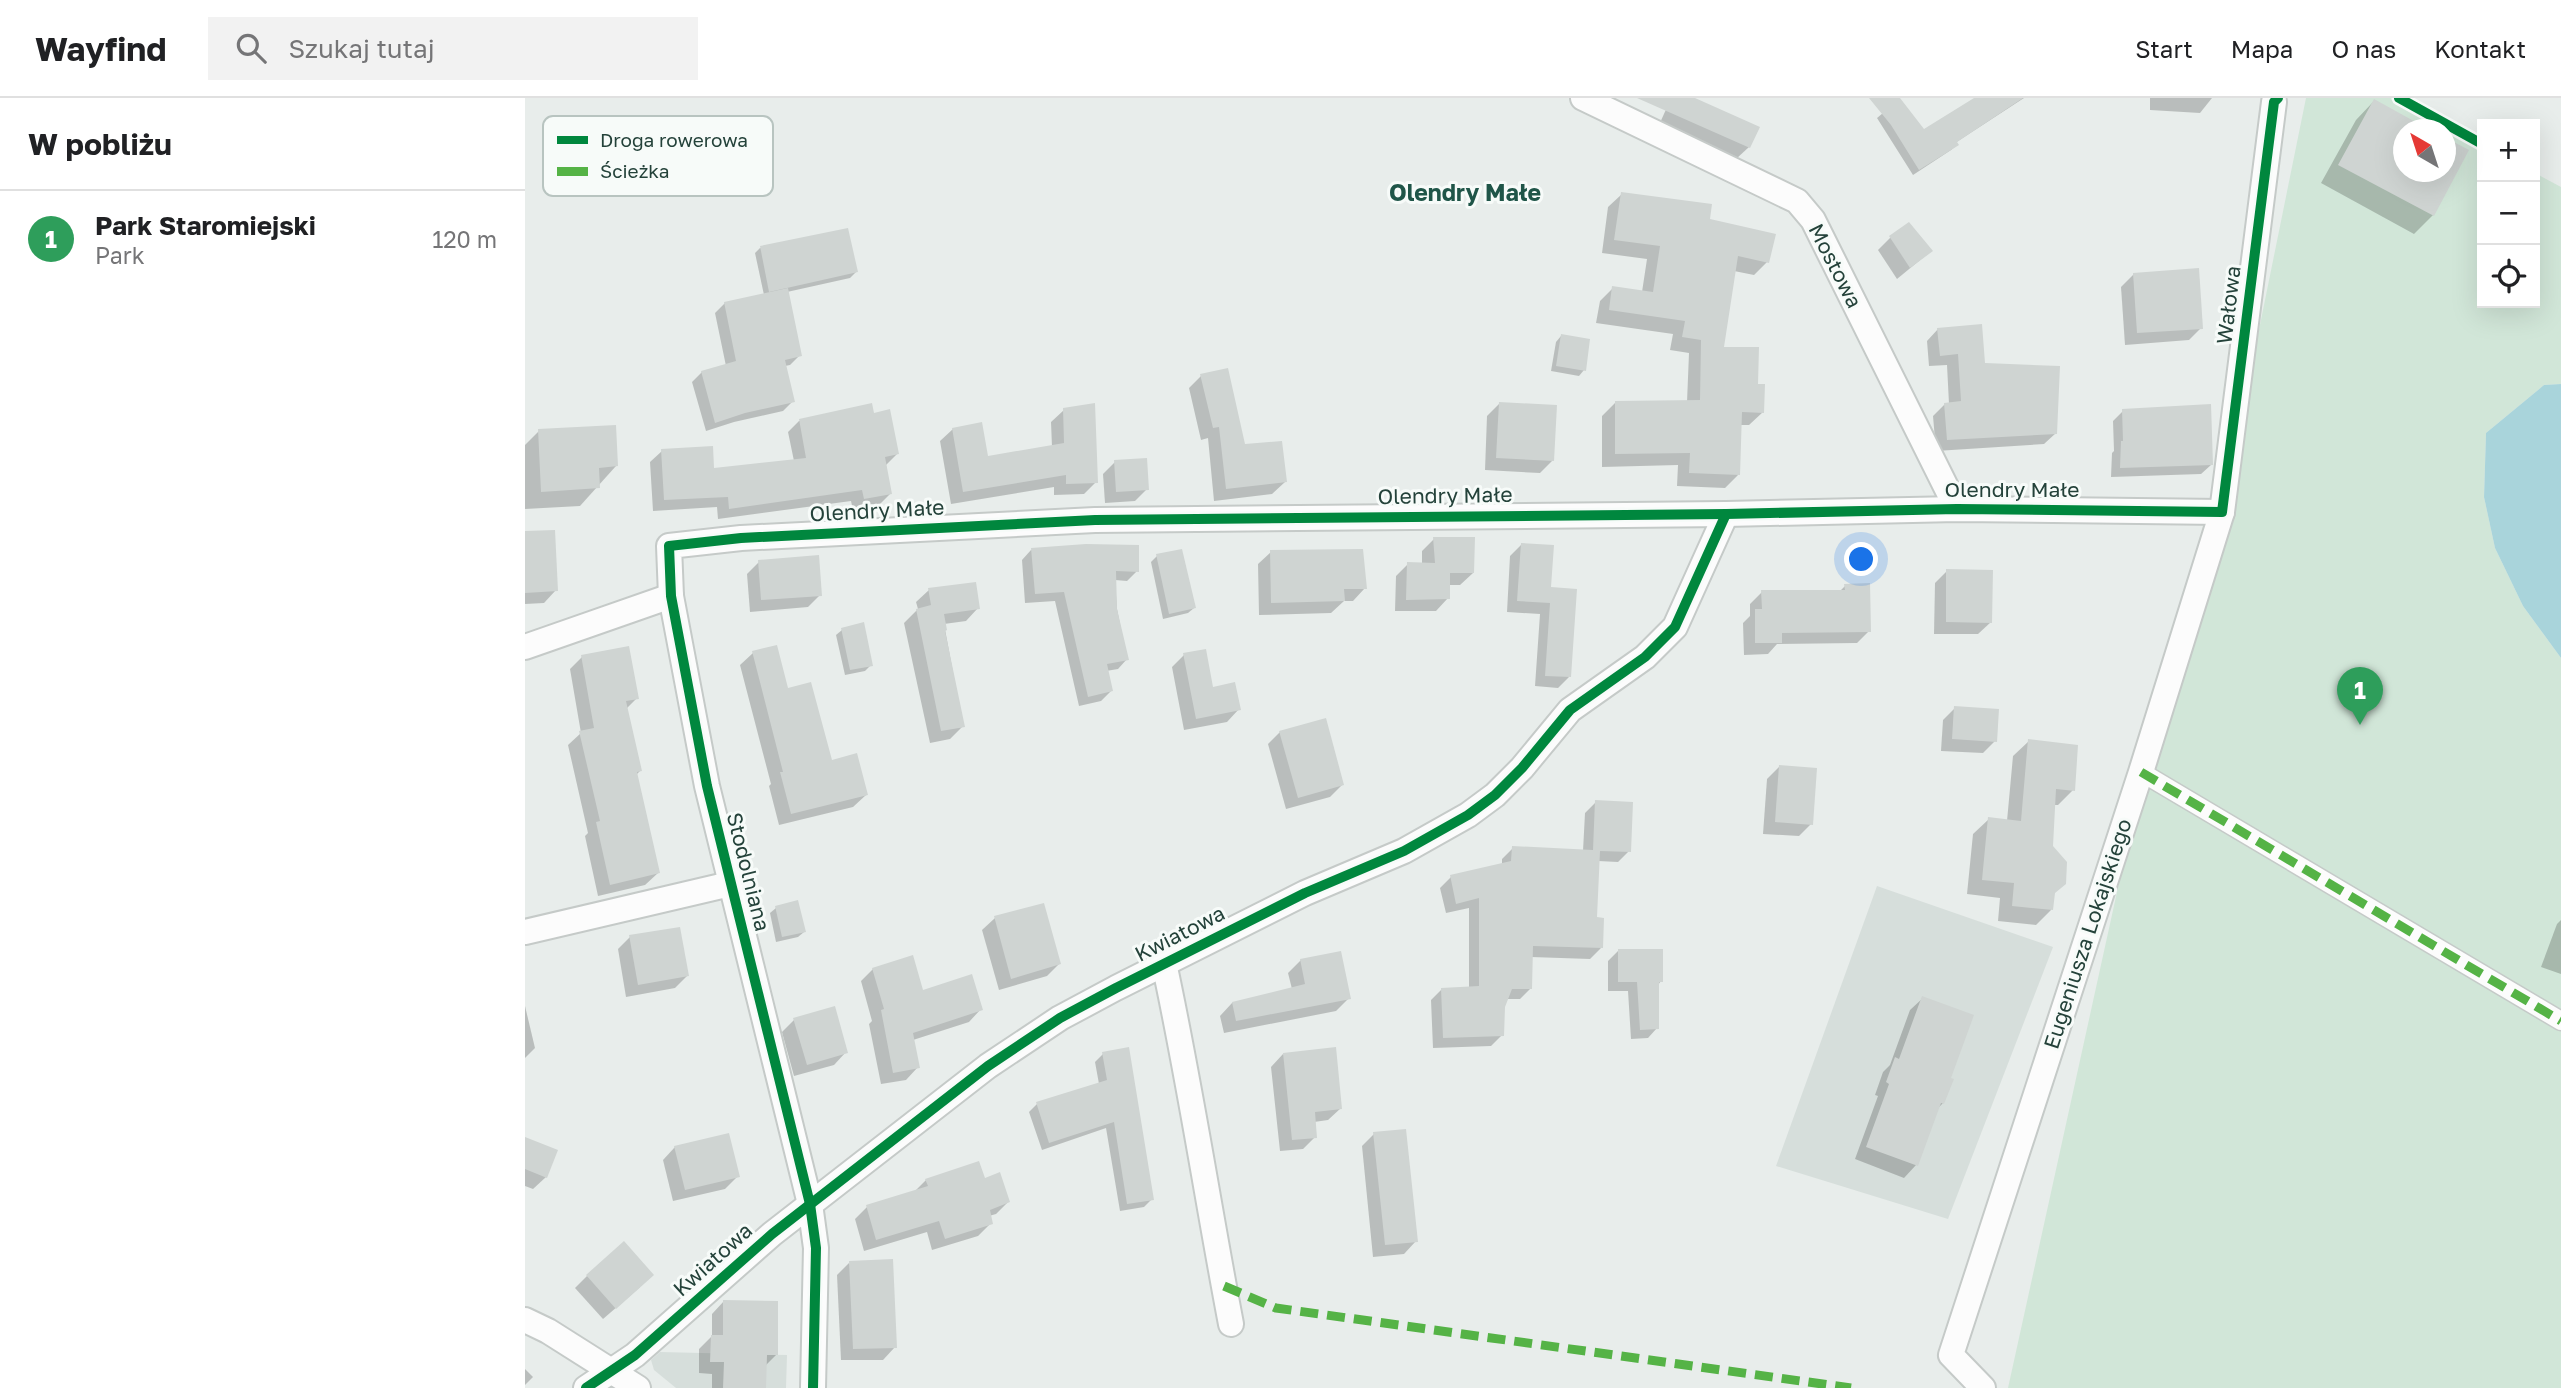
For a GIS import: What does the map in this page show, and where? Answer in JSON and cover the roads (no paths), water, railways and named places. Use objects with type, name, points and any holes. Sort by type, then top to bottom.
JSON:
[{"type":"street","name":"Mostowa","points":[[1583,98],[1797,201],[1813,220],[1957,509]]},
{"type":"street","name":"Wałowa","points":[[2223,512],[2274,102]]},
{"type":"street","name":"Olendry Małe","points":[[669,546],[741,538],[1095,520],[1957,509],[2223,512]]},
{"type":"street","name":"Eugeniusza Lokajskiego","points":[[1983,1388],[1951,1355],[2223,512]]},
{"type":"street","name":"Kwiatowa","points":[[586,1388],[614,1372],[772,1234],[988,1066],[1025,1041],[1061,1018],[1164,963],[1305,893],[1404,851],[1468,815],[1495,795],[1523,768],[1570,710],[1645,657],[1675,627],[1726,514]]},
{"type":"street","name":"Stodolniana","points":[[669,546],[671,596],[707,786],[810,1204],[816,1248],[813,1388]]},
{"type":"street","points":[[525,647],[671,596]]},
{"type":"street","points":[[2141,772],[2561,1021]]},
{"type":"street","points":[[525,932],[730,884]]},
{"type":"street","points":[[1164,963],[1181,1040],[1205,1191],[1231,1324]]},
{"type":"street","points":[[525,1320],[548,1331],[638,1388]]},
{"type":"water","points":[[2561,384],[2561,658],[2523,606],[2495,548],[2484,497],[2486,433],[2544,385]]},
{"type":"place","name":"Park Staromiejski","points":[[2360,725]]},
{"type":"district","name":"Olendry Małe","points":[[1465,193]]}]
